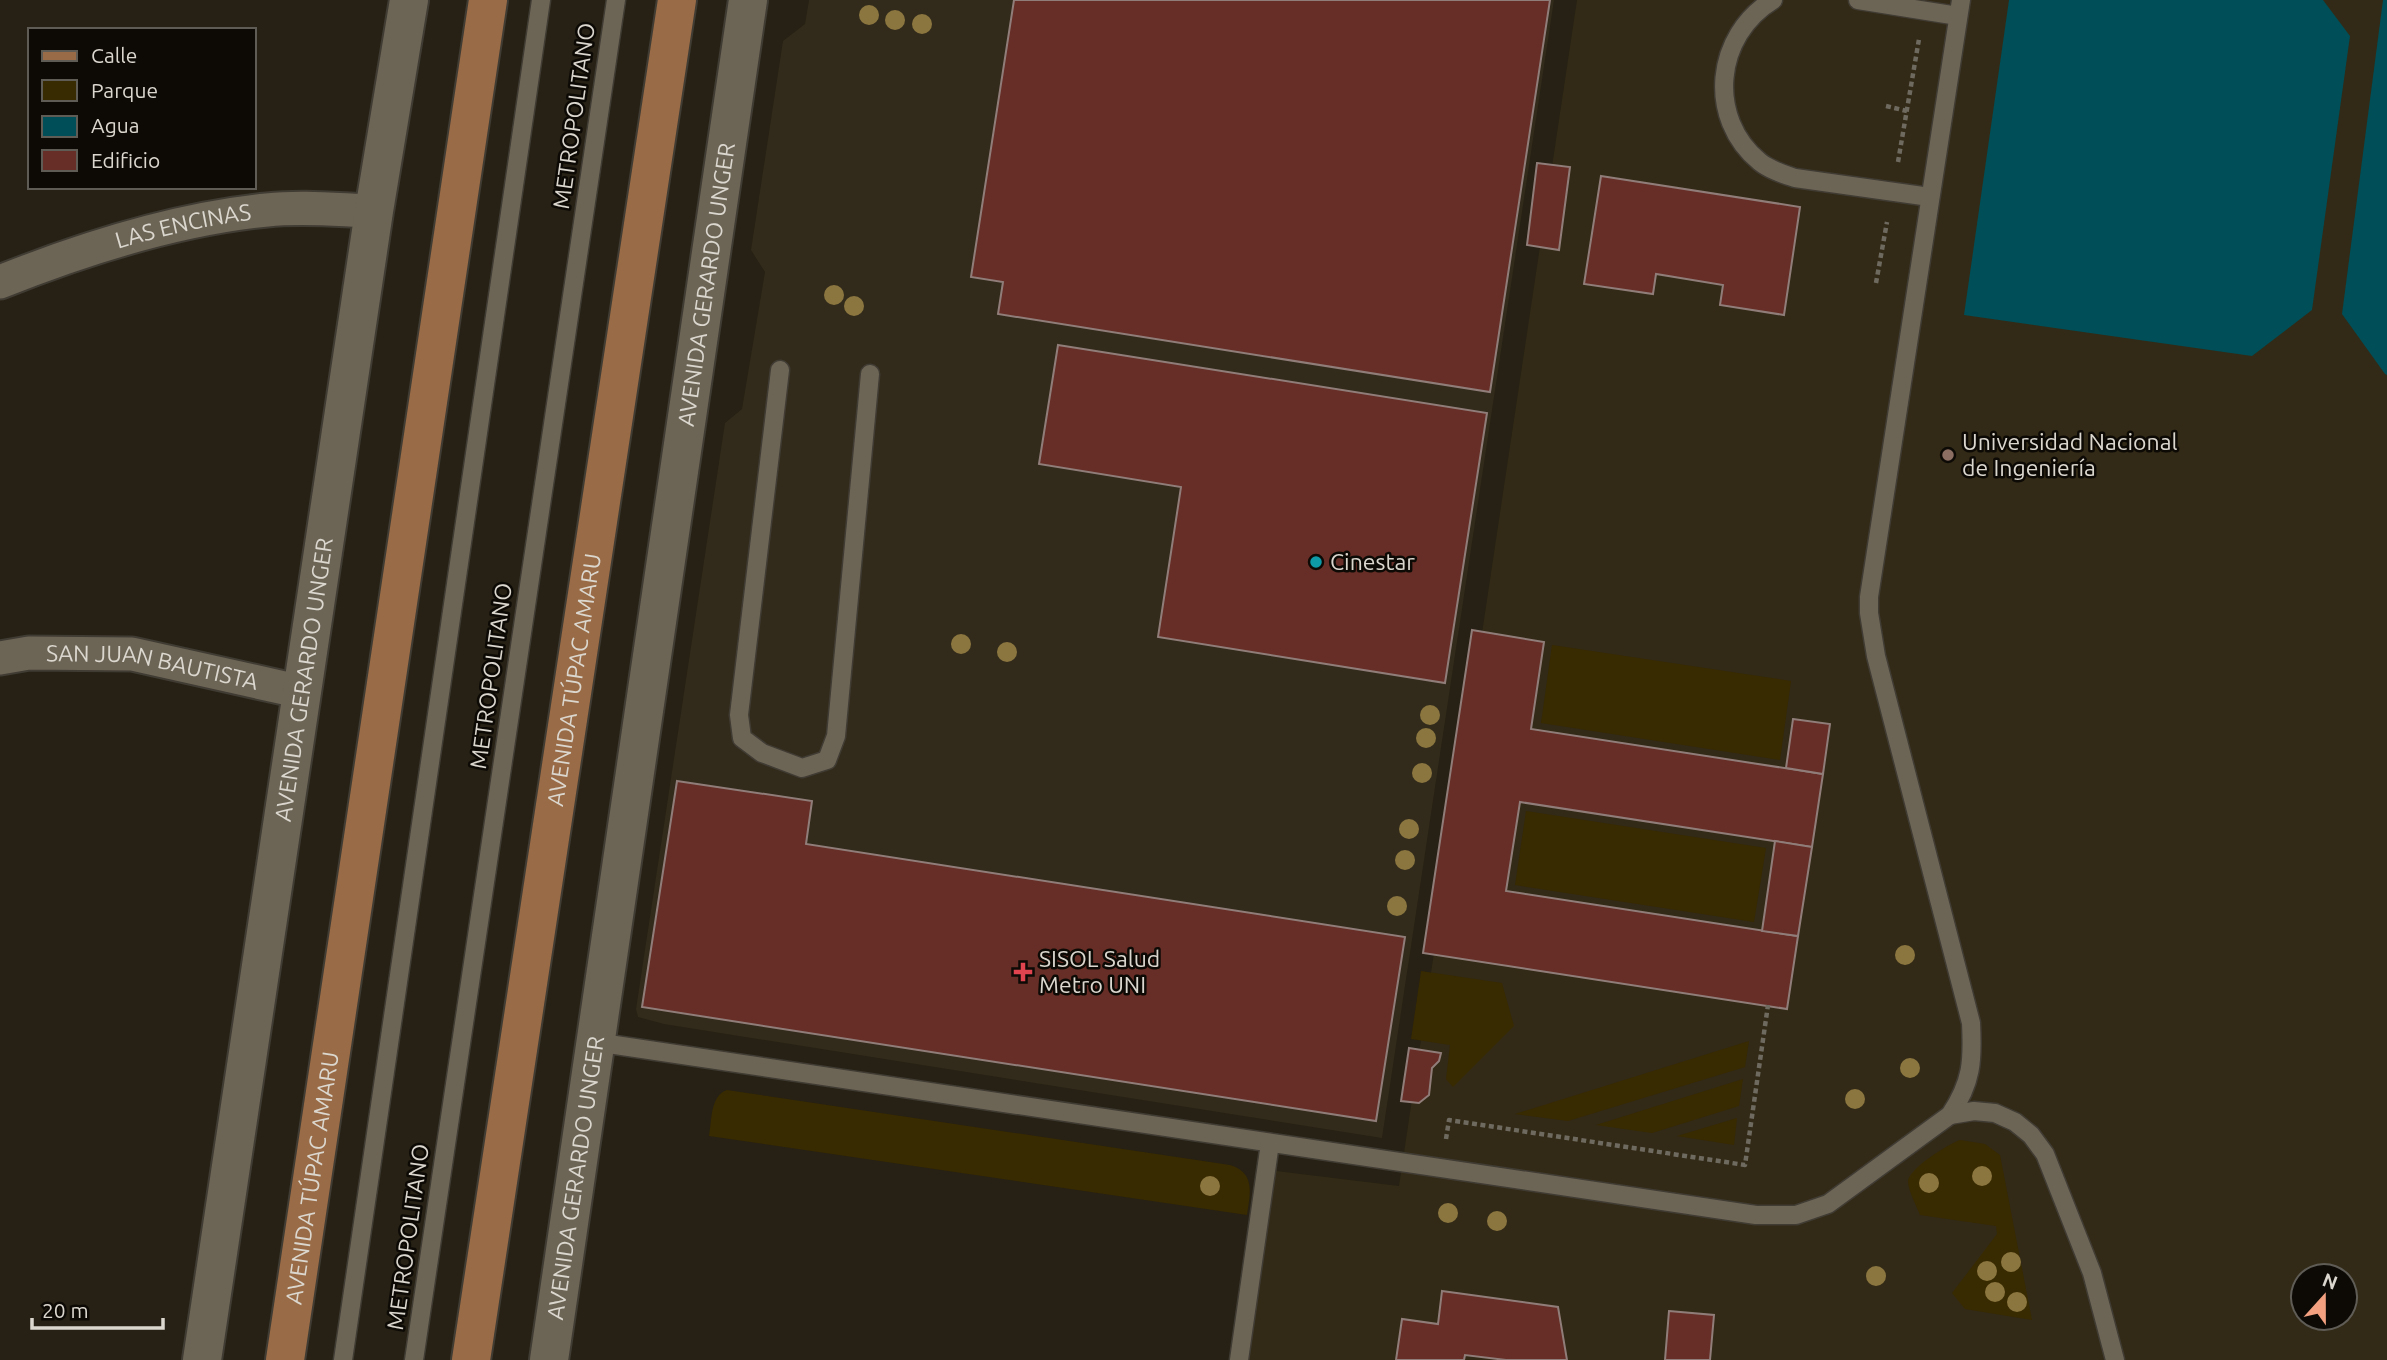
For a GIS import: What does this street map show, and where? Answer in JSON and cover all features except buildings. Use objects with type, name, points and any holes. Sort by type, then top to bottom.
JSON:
[{"type":"main road","name":"AVENIDA TÚPAC AMARU","points":[[285,1360],[488,0]]},
{"type":"main road","name":"AVENIDA TÚPAC AMARU","points":[[471,1360],[677,6]]},
{"type":"street","name":"AVENIDA GERARDO UNGER","points":[[202,1360],[374,211],[409,0]]},
{"type":"street","name":"AVENIDA GERARDO UNGER","points":[[549,1360],[748,0]]},
{"type":"street","name":"LAS ENCINAS","points":[[0,282],[55,260],[125,238],[206,220],[290,208],[374,211]]},
{"type":"street","name":"SAN JUAN BAUTISTA","points":[[0,658],[29,653],[132,654],[302,692]]},
{"type":"lane","name":"METROPOLITANO","points":[[343,1360],[541,0]]},
{"type":"lane","name":"METROPOLITANO","points":[[414,1360],[616,0]]},
{"type":"lane","points":[[1773,0],[1752,15],[1726,59],[1723,91],[1732,125],[1740,140],[1761,163],[1795,178],[1930,197]]},
{"type":"lane","points":[[595,1042],[1756,1216],[1812,1211],[1828,1204],[1950,1115],[1963,1096],[1970,1076],[1973,1052],[1971,1023],[1876,656],[1869,613],[1872,570],[1959,8],[1924,11],[1858,0]]},
{"type":"lane","points":[[780,370],[739,715],[742,738],[762,753],[802,768],[827,760],[836,736],[870,374]]},
{"type":"lane","points":[[1950,1115],[1974,1111],[1995,1112],[2015,1122],[2031,1135],[2045,1154],[2092,1273],[2115,1360]]},
{"type":"lane","points":[[1239,1360],[1270,1143]]},
{"type":"path","points":[[1877,283],[1924,11]]},
{"type":"path","points":[[1886,106],[1907,110]]},
{"type":"path","points":[[1449,1119],[1745,1165],[1768,1005]]},
{"type":"shaded area","points":[[809,0],[1554,0],[1382,1138],[664,1024],[638,1017],[636,1009],[725,423],[742,409],[765,272],[751,250],[783,41],[805,24]]},
{"type":"shaded area","name":"Universidad Nacional de Ingeniería","points":[[1577,0],[2387,0],[2387,1360],[1248,1360],[1276,1171],[1399,1186]]},
{"type":"green space","points":[[1552,645],[1791,681],[1780,760],[1541,723]]},
{"type":"green space","points":[[1526,811],[1766,848],[1754,922],[1515,885]]},
{"type":"green space","points":[[1421,971],[1502,983],[1514,1026],[1453,1087],[1446,1079],[1450,1045],[1411,1039]]},
{"type":"green space","points":[[1749,1041],[1745,1067],[1568,1121],[1515,1114]]},
{"type":"green space","points":[[1743,1079],[1739,1106],[1652,1133],[1596,1125]]},
{"type":"green space","points":[[727,1090],[1230,1165],[1244,1173],[1248,1179],[1250,1192],[1247,1215],[709,1136],[717,1097]]},
{"type":"green space","points":[[1737,1118],[1734,1145],[1677,1136]]},
{"type":"green space","points":[[1960,1140],[1985,1144],[2000,1155],[2032,1320],[1965,1309],[1952,1293],[1997,1234],[1996,1226],[1920,1215],[1913,1198],[1909,1177],[1921,1164]]},
{"type":"water","points":[[2009,0],[2323,0],[2350,36],[2312,310],[2252,356],[1964,315]]},
{"type":"water","points":[[2383,0],[2387,0],[2387,375],[2342,314]]},
{"type":"place","name":"Universidad Nacional de Ingeniería","points":[[1948,455]]},
{"type":"place","name":"Cinestar","points":[[1316,562]]},
{"type":"place","name":"SISOL Salud Metro UNI","points":[[1023,972]]}]
